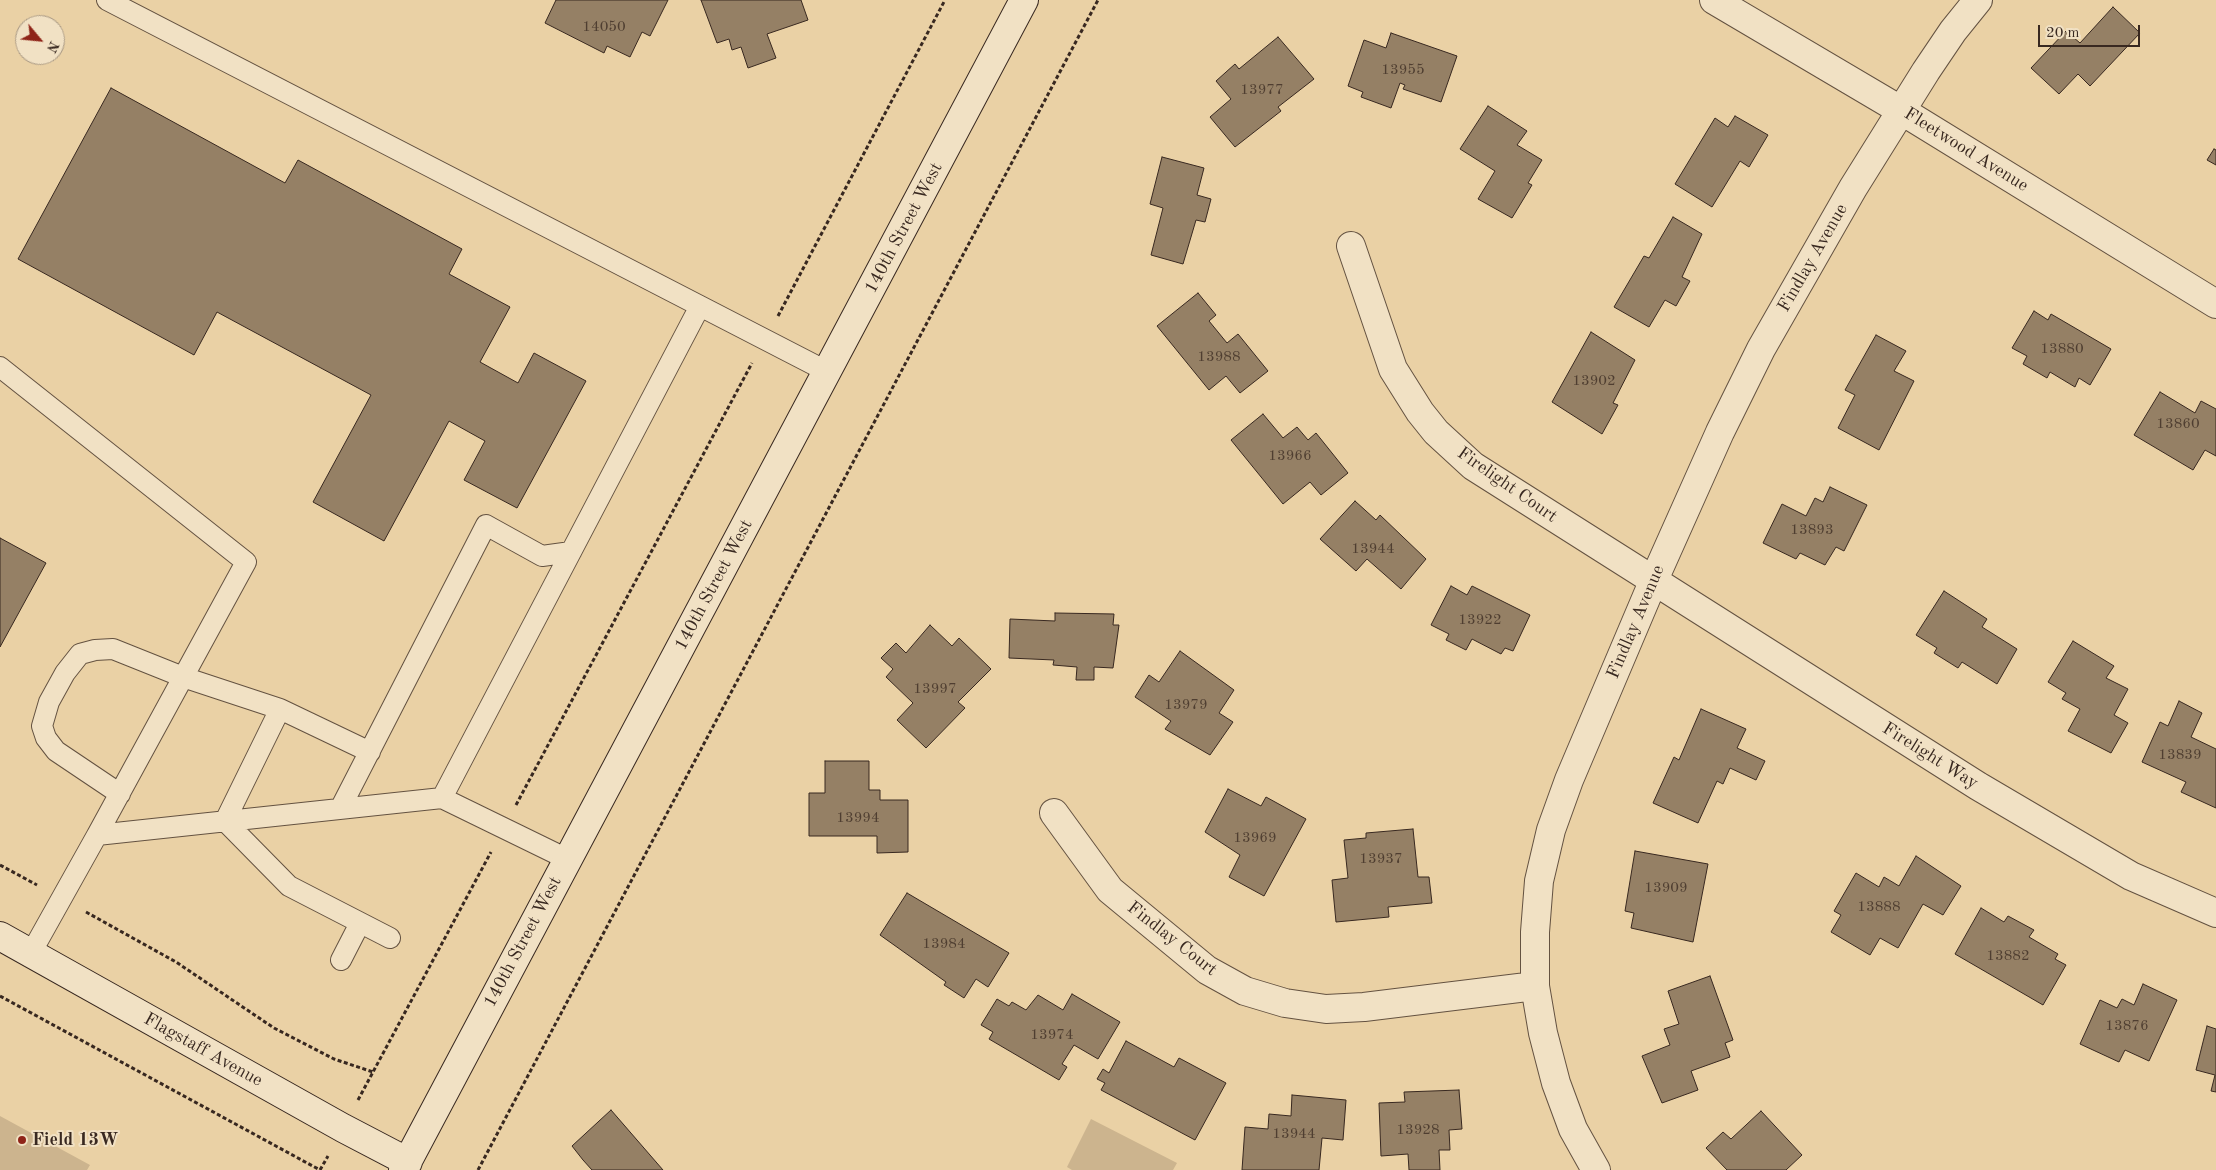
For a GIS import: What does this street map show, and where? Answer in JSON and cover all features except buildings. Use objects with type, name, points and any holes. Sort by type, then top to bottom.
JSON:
[{"type":"street","name":"140th Street West","points":[[412,1167],[567,859],[828,372],[1024,0]]},
{"type":"street","name":"Fleetwood Avenue","points":[[1714,0],[1902,111],[2216,304]]},
{"type":"street","points":[[1902,111],[1953,31],[1978,0]]},
{"type":"street","name":"Findlay Avenue","points":[[1596,1170],[1573,1129],[1556,1084],[1543,1033],[1535,986],[1535,932],[1539,881],[1551,830],[1568,780],[1720,432],[1761,349],[1853,188],[1902,111]]},
{"type":"street","name":"Firelight Court","points":[[1352,246],[1393,369],[1420,412],[1436,432],[1473,466],[1496,482],[1653,582]]},
{"type":"street","name":"Firelight Way","points":[[1653,582],[1858,712],[2099,859],[2166,893],[2216,914]]},
{"type":"street","name":"Findlay Court","points":[[1054,813],[1110,890],[1207,970],[1245,991],[1285,1003],[1326,1009],[1364,1008],[1535,986]]},
{"type":"street","name":"Flagstaff Avenue","points":[[0,936],[412,1167]]},
{"type":"lane","points":[[107,0],[828,372]]},
{"type":"lane","points":[[442,798],[700,306]]},
{"type":"lane","points":[[0,367],[246,562],[31,953]]},
{"type":"lane","points":[[340,809],[486,525],[542,556],[571,552]]},
{"type":"lane","points":[[120,794],[56,751],[46,738],[42,726],[49,702],[65,673],[80,654],[95,650],[112,649],[183,677],[280,709],[370,752]]},
{"type":"lane","points":[[225,821],[280,709]]},
{"type":"lane","points":[[97,835],[442,798],[567,859]]},
{"type":"lane","points":[[225,821],[288,886],[390,938]]},
{"type":"lane","points":[[341,960],[360,923]]},
{"type":"path","points":[[0,865],[176,962],[274,1028],[334,1060],[373,1072],[945,0]]},
{"type":"path","points":[[478,1170],[1098,0]]},
{"type":"path","points":[[0,996],[320,1170]]},
{"type":"shaded area","name":"Field 13W","points":[[0,1116],[90,1165],[87,1170],[0,1170]]},
{"type":"shaded area","points":[[1091,1119],[1177,1163],[1173,1170],[1072,1170],[1067,1167]]},
{"type":"place","name":"Field 13W","points":[[22,1140]]}]
